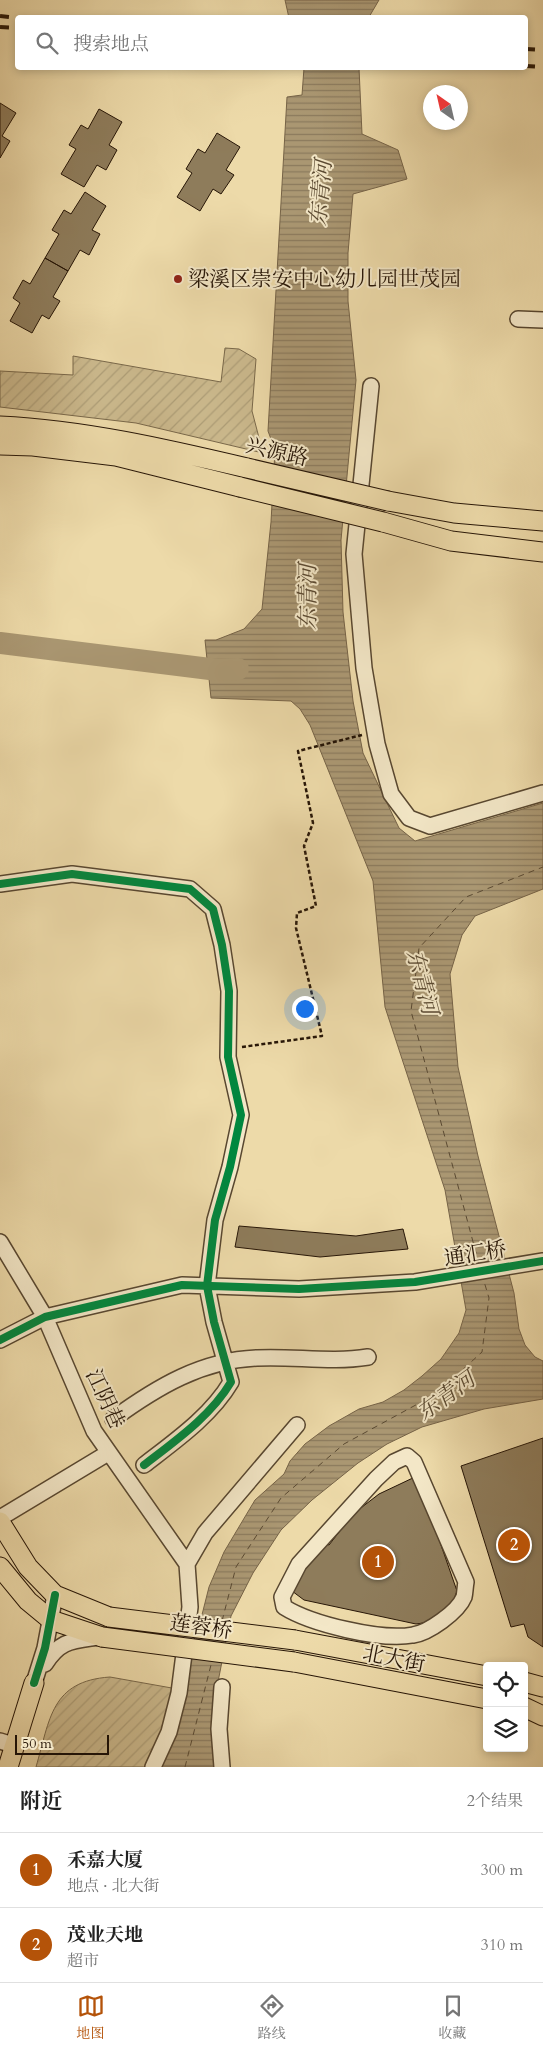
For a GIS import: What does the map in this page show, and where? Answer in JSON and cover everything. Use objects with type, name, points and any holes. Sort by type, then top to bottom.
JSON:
[{"type":"main road","name":"兴源路","points":[[0,426],[77,434],[154,446],[388,501],[454,513],[543,521]]},
{"type":"main road","name":"兴源路","points":[[0,444],[34,446],[116,456],[383,522],[451,541],[543,552]]},
{"type":"main road","points":[[0,1520],[28,1567],[55,1595]]},
{"type":"main road","points":[[0,1567],[28,1601],[51,1620],[102,1636]]},
{"type":"main road","name":"莲蓉桥","points":[[55,1595],[109,1617],[295,1640]]},
{"type":"main road","name":"莲蓉桥","points":[[102,1636],[294,1662]]},
{"type":"main road","name":"北大街","points":[[295,1640],[483,1675]]},
{"type":"main road","name":"北大街","points":[[294,1662],[483,1698]]},
{"type":"main road","points":[[8,1767],[8,1743],[34,1683]]},
{"type":"main road","points":[[528,1683],[543,1687]]},
{"type":"main road","points":[[528,1709],[543,1716]]},
{"type":"street","points":[[518,319],[543,320]]},
{"type":"street","points":[[372,386],[354,554],[364,668],[375,733],[391,794],[409,818],[430,826],[543,793]]},
{"type":"street","points":[[0,884],[72,874],[190,889],[213,909],[222,945],[229,991],[228,1049],[241,1115],[230,1167],[215,1220],[208,1286],[214,1322],[231,1382],[221,1399],[172,1444],[144,1465]]},
{"type":"street","name":"江阴巷","points":[[0,1242],[45,1318],[94,1431],[187,1564]]},
{"type":"street","name":"通汇桥","points":[[0,1340],[45,1318],[182,1285],[299,1290],[415,1282],[542,1261]]},
{"type":"street","points":[[113,1419],[184,1374],[225,1360],[259,1358],[348,1360],[368,1357]]},
{"type":"street","points":[[153,1767],[169,1732],[179,1693],[190,1607],[187,1564],[205,1533],[296,1425]]},
{"type":"street","points":[[0,1520],[108,1452]]},
{"type":"street","points":[[406,1456],[414,1462],[466,1582],[464,1597],[450,1616],[414,1636],[373,1635],[329,1624],[298,1616],[284,1607],[282,1597],[299,1564],[317,1542],[388,1468],[406,1456]]},
{"type":"street","points":[[34,1683],[46,1648],[55,1595]]},
{"type":"street","points":[[324,1645],[329,1624]]},
{"type":"street","points":[[34,1683],[54,1650],[70,1641],[102,1636]]},
{"type":"street","points":[[222,1687],[219,1729],[222,1767]]},
{"type":"path","points":[[228,1049],[322,1036],[296,928],[297,913],[316,906],[304,846],[313,823],[298,751],[375,733]]},
{"type":"shaded area","points":[[225,348],[239,349],[256,359],[252,411],[263,453],[136,423],[0,407],[0,371],[73,375],[73,356],[221,382]]},
{"type":"shaded area","points":[[110,1677],[183,1690],[160,1767],[36,1767],[50,1718],[64,1695],[76,1686],[90,1680]]},
{"type":"water","points":[[285,0],[379,0],[370,15],[288,15]]},
{"type":"water","name":"东青河","points":[[304,70],[359,70],[362,134],[398,150],[407,179],[353,194],[348,253],[348,301],[356,380],[341,540],[343,612],[353,701],[363,753],[399,828],[415,841],[543,803],[543,889],[475,916],[462,935],[450,974],[458,1067],[478,1156],[514,1293],[519,1329],[525,1345],[535,1357],[543,1361],[543,1399],[484,1409],[422,1427],[387,1444],[358,1463],[312,1500],[281,1530],[253,1573],[231,1616],[215,1697],[214,1767],[160,1767],[183,1690],[209,1587],[224,1552],[255,1500],[284,1474],[290,1461],[305,1444],[329,1426],[359,1409],[383,1402],[404,1390],[441,1359],[459,1333],[466,1310],[445,1190],[385,1007],[373,881],[310,725],[300,709],[291,701],[211,698],[205,640],[216,640],[244,629],[262,609],[271,522],[275,450],[268,431],[287,97],[302,95]]},
{"type":"building","points":[[0,103],[16,113],[2,136],[10,141],[0,158]]},
{"type":"building","points":[[99,109],[122,122],[109,145],[117,150],[106,170],[97,165],[84,187],[61,174],[76,149],[69,145],[81,125],[88,129]]},
{"type":"building","points":[[217,133],[240,147],[226,170],[234,175],[221,194],[213,189],[200,211],[177,197],[192,173],[186,169],[198,149],[205,153]]},
{"type":"building","points":[[85,192],[106,206],[92,230],[100,234],[89,255],[80,250],[68,271],[45,258],[59,234],[52,230],[64,210],[71,214]]},
{"type":"building","points":[[45,258],[68,271],[53,297],[60,301],[49,319],[42,315],[32,333],[10,321],[20,303],[13,298],[23,280],[30,284]]},
{"type":"building","points":[[239,1226],[356,1236],[403,1229],[408,1249],[320,1257],[235,1247]]},
{"type":"building","points":[[543,1438],[543,1647],[528,1637],[524,1624],[511,1627],[461,1466]]},
{"type":"building","points":[[417,1476],[457,1591],[452,1605],[430,1622],[416,1624],[304,1600],[292,1591],[298,1578],[324,1543],[329,1545],[353,1514],[379,1494]]},
{"type":"waterway","points":[[0,643],[218,670],[238,669]]},
{"type":"ferry route","points":[[479,1264],[411,1011],[419,948],[466,897],[543,867]]},
{"type":"ferry route","points":[[222,1621],[236,1567],[281,1498],[344,1444],[436,1394],[482,1352],[489,1298],[483,1278]]},
{"type":"ferry route","points":[[185,1767],[212,1661]]},
{"type":"railway","points":[[0,16],[15,18]]},
{"type":"railway","points":[[0,27],[15,28]]},
{"type":"railway","points":[[528,49],[543,50]]},
{"type":"railway","points":[[528,66],[543,67]]},
{"type":"cycle path","points":[[0,884],[72,874],[190,889],[213,909],[222,945],[229,991],[228,1057],[241,1115],[230,1167],[215,1220],[207,1286],[214,1322],[231,1382],[203,1417],[144,1465]]},
{"type":"cycle path","points":[[0,1340],[45,1317],[182,1285],[299,1289],[415,1282],[543,1261]]},
{"type":"cycle path","points":[[34,1683],[45,1648],[55,1595]]},
{"type":"place","name":"梁溪区崇安中心幼儿园世茂园","points":[[178,279]]},
{"type":"place","name":"茂业天地","points":[[514,1545]]},
{"type":"place","name":"禾嘉大厦","points":[[378,1562]]}]
